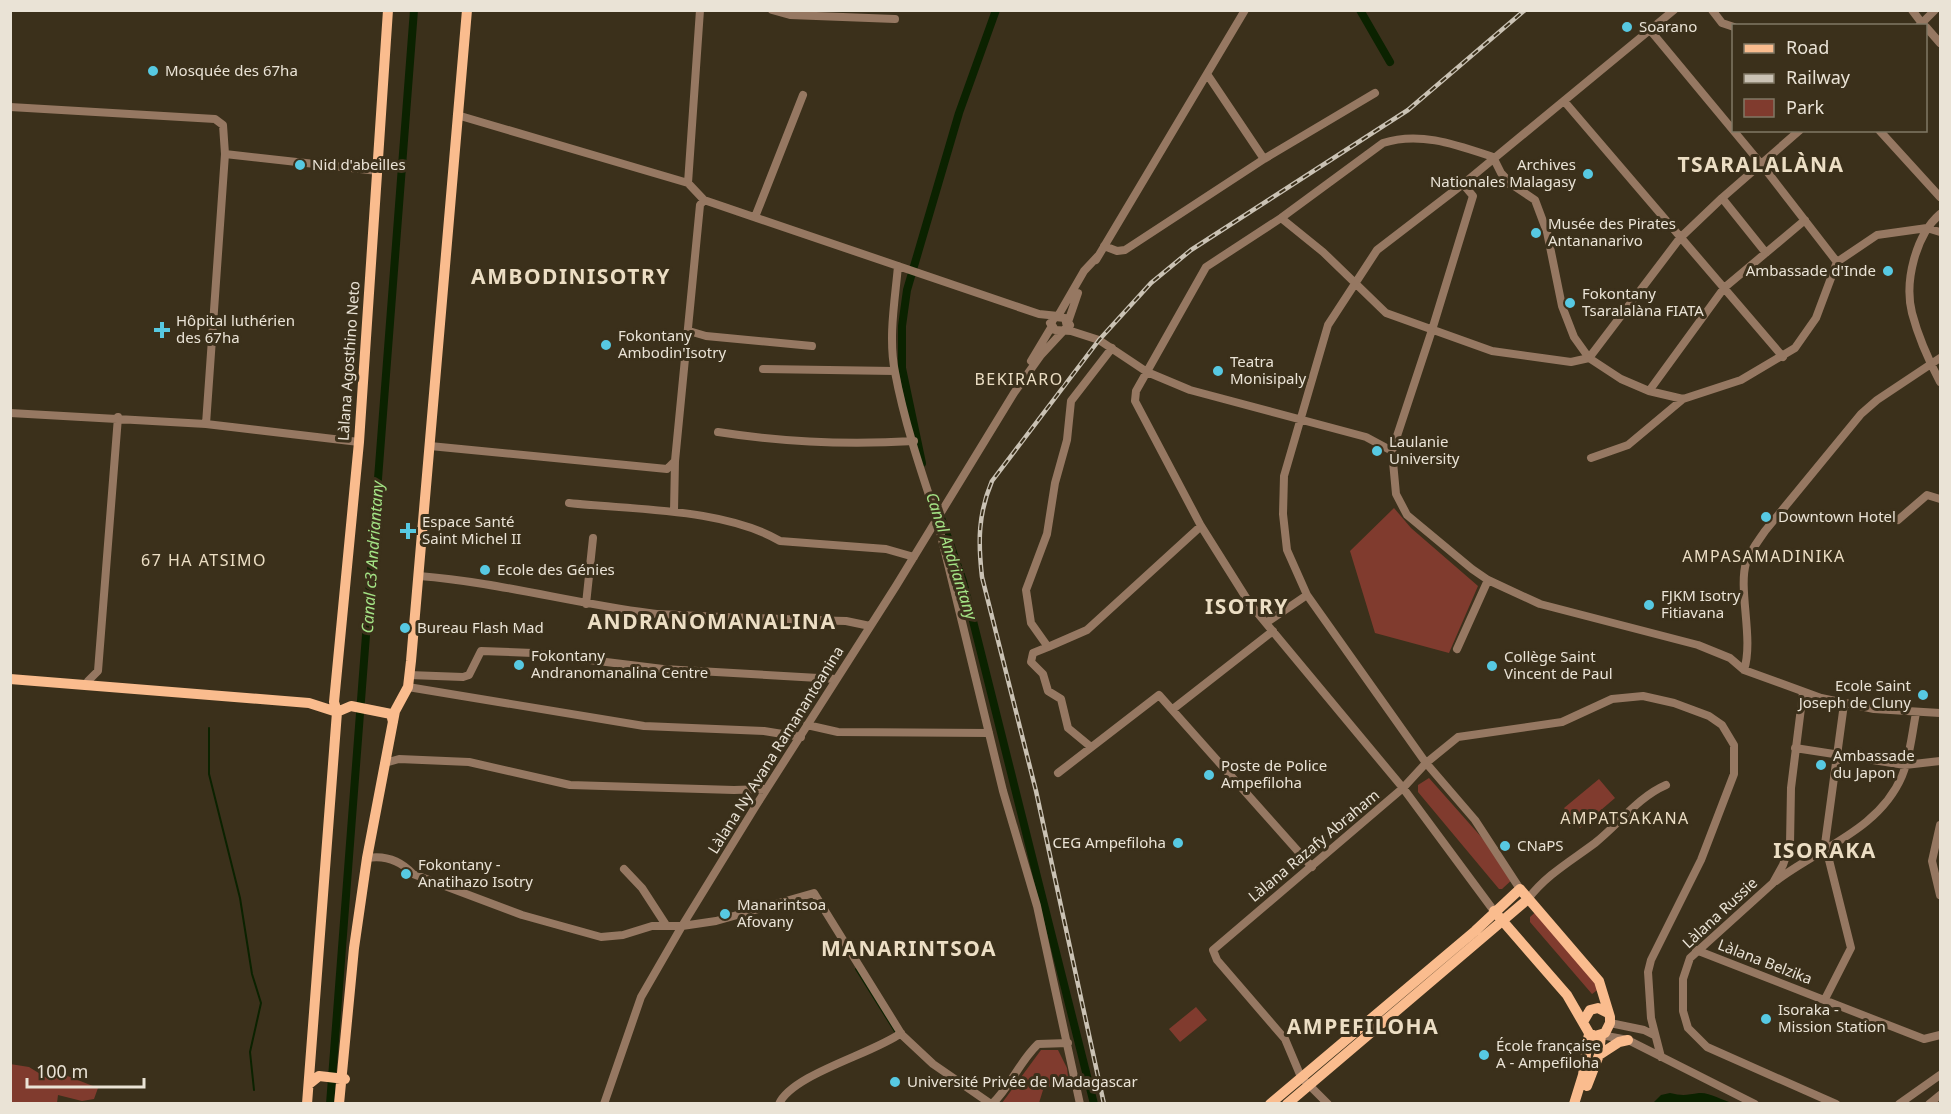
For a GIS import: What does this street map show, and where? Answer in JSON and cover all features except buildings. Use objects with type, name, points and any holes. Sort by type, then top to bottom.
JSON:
[{"type":"main road","name":"Làlana Agosthino Neto","points":[[307,1104],[341,706],[388,10]]},
{"type":"main road","points":[[339,1104],[354,948],[366,858],[394,717],[408,687],[410,675],[467,10]]},
{"type":"main road","points":[[10,677],[88,681],[341,706]]},
{"type":"main road","points":[[10,677],[369,708],[394,717]]},
{"type":"main road","points":[[1287,1104],[1305,1081],[1475,931],[1492,907],[1520,889],[1599,981],[1611,1023],[1609,1029],[1601,1035],[1589,1033]]},
{"type":"main road","points":[[1270,1104],[1305,1081],[1503,922],[1528,899]]},
{"type":"main road","points":[[1492,907],[1567,995],[1589,1033],[1583,1075],[1574,1104]]},
{"type":"main road","points":[[1583,1022],[1586,1013],[1594,1008],[1606,1012]]},
{"type":"main road","points":[[1581,1104],[1599,1055],[1601,1035]]},
{"type":"main road","points":[[1599,1055],[1619,1042],[1628,1040]]},
{"type":"main road","points":[[309,1084],[319,1076],[342,1082]]},
{"type":"street","points":[[688,183],[700,10]]},
{"type":"street","points":[[772,10],[790,15],[895,19]]},
{"type":"street","points":[[1014,393],[1060,332],[1065,329],[1079,291],[1098,256],[1245,10]]},
{"type":"street","points":[[1520,889],[1475,820],[1426,763],[1308,594],[1287,550],[1282,514],[1284,476],[1328,325],[1377,249],[1463,184],[1674,10]]},
{"type":"street","points":[[1712,10],[1722,23],[1732,26]]},
{"type":"street","points":[[1912,10],[1922,24]]},
{"type":"street","points":[[1924,24],[1935,10]]},
{"type":"street","points":[[1927,29],[1941,43]]},
{"type":"street","points":[[1650,30],[1732,129]]},
{"type":"street","points":[[1207,74],[1264,159]]},
{"type":"street","points":[[1104,246],[1118,250],[1125,249],[1264,159],[1375,93]]},
{"type":"street","points":[[755,217],[803,95]]},
{"type":"street","points":[[1564,101],[1783,357]]},
{"type":"street","points":[[10,107],[215,119],[223,125],[226,132],[225,154],[206,424]]},
{"type":"street","points":[[457,115],[688,183],[704,200],[1039,314],[1063,316],[1080,334]]},
{"type":"street","points":[[1735,132],[1837,262]]},
{"type":"street","points":[[1786,132],[1789,141]]},
{"type":"street","points":[[1281,218],[1323,252],[1386,313],[1492,351],[1571,363],[1589,358],[1680,238],[1798,132]]},
{"type":"street","points":[[1881,132],[1941,197]]},
{"type":"street","points":[[1492,907],[1403,788],[1250,604],[1201,526],[1135,401],[1136,391],[1206,267],[1281,218],[1383,143],[1400,138],[1421,137],[1493,157]]},
{"type":"street","points":[[225,154],[378,171]]},
{"type":"street","points":[[1493,157],[1500,173],[1511,184],[1535,200],[1548,232],[1562,306],[1574,337],[1589,358],[1621,379],[1649,391],[1683,399]]},
{"type":"street","points":[[1463,184],[1485,181],[1511,184]]},
{"type":"street","points":[[1463,184],[1473,196],[1392,451],[1396,494],[1407,515],[1488,580],[1540,604],[1698,645],[1730,658],[1744,670],[1803,692],[1844,704],[1941,714]]},
{"type":"street","points":[[1722,198],[1766,253]]},
{"type":"street","points":[[674,511],[675,461],[700,205],[704,200]]},
{"type":"street","points":[[1941,214],[1927,228],[1911,276],[1911,312],[1931,364],[1941,382]]},
{"type":"street","points":[[1649,391],[1724,288],[1805,220]]},
{"type":"street","points":[[1591,458],[1628,445],[1683,399],[1741,380],[1795,348],[1816,318],[1837,262],[1877,235],[1927,228],[1941,232]]},
{"type":"street","points":[[1904,231],[1914,234],[1920,244]]},
{"type":"street","points":[[1920,244],[1927,238],[1941,237]]},
{"type":"street","points":[[1014,393],[1052,326],[1052,321],[1058,316],[1084,271],[1098,256]]},
{"type":"street","points":[[898,266],[893,315],[894,371],[937,519],[1003,791],[1037,906],[1080,1104]]},
{"type":"street","points":[[1039,314],[1060,332],[1080,334],[1112,348],[1147,372],[1190,390],[1366,436],[1392,451]]},
{"type":"street","points":[[689,331],[706,336],[812,346]]},
{"type":"street","points":[[1048,647],[1030,623],[1026,590],[1047,534],[1055,483],[1067,440],[1071,401],[1112,348]]},
{"type":"street","points":[[1744,670],[1747,645],[1745,565],[1765,531],[1861,414],[1877,400],[1941,358]]},
{"type":"street","points":[[763,369],[894,371]]},
{"type":"street","name":"Làlana Ny Avana Ramanantoanina","points":[[604,1104],[641,997],[766,789],[801,737],[1014,393]]},
{"type":"street","points":[[10,412],[206,424],[358,442]]},
{"type":"street","points":[[88,681],[98,671],[118,417]]},
{"type":"street","points":[[718,432],[767,438],[885,443],[914,441]]},
{"type":"street","points":[[430,446],[667,469],[675,461]]},
{"type":"street","points":[[1898,520],[1927,495],[1941,499]]},
{"type":"street","points":[[569,503],[674,511],[765,532],[780,541],[886,549],[914,556]]},
{"type":"street","points":[[1091,747],[1068,728],[1061,699],[1048,691],[1043,674],[1031,662],[1033,653],[1087,630],[1201,526]]},
{"type":"street","points":[[586,604],[593,538]]},
{"type":"street","points":[[418,576],[494,585],[521,592],[546,593],[586,604],[651,614],[846,621],[870,626]]},
{"type":"street","points":[[1457,649],[1488,580]]},
{"type":"street","points":[[1266,622],[1308,594]]},
{"type":"street","points":[[1173,708],[1273,631]]},
{"type":"street","points":[[410,675],[463,677],[469,675],[481,651],[533,653],[663,669],[836,679]]},
{"type":"street","points":[[408,687],[644,726],[764,731],[801,737]]},
{"type":"street","name":"Làlana Russie","points":[[1803,692],[1795,748],[1790,844],[1784,865],[1773,883],[1696,950],[1685,968],[1683,1011],[1695,1037],[1718,1052],[1836,1104]]},
{"type":"street","points":[[1058,773],[1159,695],[1173,708],[1312,867]]},
{"type":"street","name":"Làlana Razafy Abraham","points":[[1305,1081],[1285,1039],[1217,960],[1213,950],[1403,788],[1426,763],[1458,737],[1562,722],[1612,699],[1628,696],[1674,703],[1709,716],[1722,725],[1734,746],[1734,774],[1701,860],[1651,960],[1648,972],[1654,1035],[1661,1057]]},
{"type":"street","points":[[1825,999],[1851,948],[1825,851],[1844,704]]},
{"type":"street","points":[[1773,883],[1794,867],[1825,851],[1876,814],[1902,777],[1916,713]]},
{"type":"street","points":[[807,725],[838,732],[990,733]]},
{"type":"street","points":[[1795,748],[1905,765],[1941,761]]},
{"type":"street","points":[[385,763],[399,759],[469,762],[570,785],[718,790],[766,789]]},
{"type":"street","points":[[1528,899],[1549,876],[1596,842],[1651,792],[1666,785]]},
{"type":"street","points":[[1941,825],[1932,861],[1941,895]]},
{"type":"street","points":[[366,858],[380,855],[403,863],[413,874],[522,915],[601,937],[622,935],[652,926],[682,926],[716,921],[814,893],[898,1036],[933,1064],[992,1104],[1006,1090],[1028,1053],[1038,1044],[1068,1043]]},
{"type":"street","points":[[624,869],[642,888],[666,925]]},
{"type":"street","name":"Làlana Belzika","points":[[1696,950],[1924,1039],[1941,1035]]},
{"type":"street","points":[[1644,1030],[1652,1018]]},
{"type":"street","points":[[1611,1023],[1644,1030],[1654,1035]]},
{"type":"street","points":[[1601,1035],[1628,1040],[1755,1104]]},
{"type":"street","points":[[779,1104],[782,1096],[809,1079],[850,1057],[898,1036]]},
{"type":"street","points":[[1899,1104],[1941,1075]]},
{"type":"street","points":[[1305,1081],[1328,1104]]},
{"type":"street","points":[[1929,1104],[1941,1095]]},
{"type":"green space","points":[[1394,508],[1411,528],[1478,586],[1449,653],[1375,633],[1350,551]]},
{"type":"green space","points":[[1429,778],[1515,875],[1502,889],[1499,889],[1418,792],[1418,785]]},
{"type":"green space","points":[[1599,779],[1615,798],[1580,828],[1564,808]]},
{"type":"green space","points":[[1540,908],[1604,985],[1592,994],[1530,922],[1530,917]]},
{"type":"green space","points":[[1196,1007],[1207,1020],[1180,1042],[1169,1029]]},
{"type":"green space","points":[[1041,1050],[1058,1050],[1067,1068],[1068,1077],[1043,1090],[1039,1103],[1002,1103]]},
{"type":"green space","points":[[10,1064],[29,1067],[50,1080],[52,1076],[63,1079],[65,1075],[98,1088],[94,1099],[82,1101],[58,1095],[57,1103],[11,1103]]},
{"type":"shaded area","points":[[1670,1093],[1684,1095],[1703,1093],[1732,1103],[1653,1103],[1661,1095]]},
{"type":"waterway","name":"Canal c3 Andriantany","points":[[330,1104],[414,10]]},
{"type":"waterway","name":"Canal Andriantany","points":[[922,463],[902,368],[902,326],[907,290],[959,113],[996,10]]},
{"type":"waterway","name":"Canal Andriantany","points":[[1360,10],[1390,62]]},
{"type":"waterway","name":"Canal Andriantany","points":[[938,509],[963,581],[1094,1104]]},
{"type":"waterway","points":[[209,728],[209,774],[240,898],[252,974],[261,1003],[250,1052],[254,1090]]},
{"type":"waterway","points":[[856,969],[896,1033]]},
{"type":"railway","points":[[1104,1104],[1036,791],[982,577],[980,528],[987,493],[992,481],[1099,340],[1151,283],[1191,250],[1408,110],[1525,10]]},
{"type":"place","name":"Soarano","points":[[1627,27]]},
{"type":"place","name":"Mosquée des 67ha","points":[[153,71]]},
{"type":"place","name":"Nid d'abeilles","points":[[300,165]]},
{"type":"place","name":"Archives Nationales Malagasy","points":[[1588,174]]},
{"type":"place","name":"Musée des Pirates Antananarivo","points":[[1536,233]]},
{"type":"place","name":"Ambassade d'Inde","points":[[1888,271]]},
{"type":"place","name":"Fokontany Tsaralalàna FIATA","points":[[1570,303]]},
{"type":"place","name":"Hôpital luthérien des 67ha","points":[[162,330]]},
{"type":"place","name":"Fokontany Ambodin'Isotry","points":[[606,345]]},
{"type":"place","name":"Teatra Monisipaly","points":[[1218,371]]},
{"type":"place","name":"Laulanie University","points":[[1377,451]]},
{"type":"place","name":"Downtown Hotel","points":[[1766,517]]},
{"type":"place","name":"Espace Santé Saint Michel II","points":[[408,531]]},
{"type":"place","name":"Ecole des Génies","points":[[485,570]]},
{"type":"place","name":"FJKM Isotry Fitiavana","points":[[1649,605]]},
{"type":"place","name":"Bureau Flash Mad","points":[[405,628]]},
{"type":"place","name":"Fokontany Andranomanalina Centre","points":[[519,665]]},
{"type":"place","name":"Collège Saint Vincent de Paul","points":[[1492,666]]},
{"type":"place","name":"Ecole Saint Joseph de Cluny","points":[[1923,695]]},
{"type":"place","name":"Ambassade du Japon","points":[[1821,765]]},
{"type":"place","name":"Poste de Police Ampefiloha","points":[[1209,775]]},
{"type":"place","name":"CEG Ampefiloha","points":[[1178,843]]},
{"type":"place","name":"CNaPS","points":[[1505,846]]},
{"type":"place","name":"Fokontany - Anatihazo Isotry","points":[[406,874]]},
{"type":"place","name":"Manarintsoa Afovany","points":[[725,914]]},
{"type":"place","name":"Isoraka - Mission Station","points":[[1766,1019]]},
{"type":"place","name":"École française A - Ampefiloha","points":[[1484,1055]]},
{"type":"place","name":"Université Privée de Madagascar","points":[[895,1082]]},
{"type":"district","name":"TSARALALÀNA","points":[[1761,165]]},
{"type":"district","name":"AMBODINISOTRY","points":[[571,277]]},
{"type":"district","name":"BEKIRARO","points":[[1019,379]]},
{"type":"district","name":"AMPASAMADINIKA","points":[[1764,556]]},
{"type":"district","name":"67 HA ATSIMO","points":[[204,560]]},
{"type":"district","name":"ISOTRY","points":[[1247,607]]},
{"type":"district","name":"ANDRANOMANALINA","points":[[712,622]]},
{"type":"district","name":"AMPATSAKANA","points":[[1625,818]]},
{"type":"district","name":"ISORAKA","points":[[1825,851]]},
{"type":"district","name":"MANARINTSOA","points":[[909,949]]},
{"type":"district","name":"AMPEFILOHA","points":[[1363,1027]]}]
